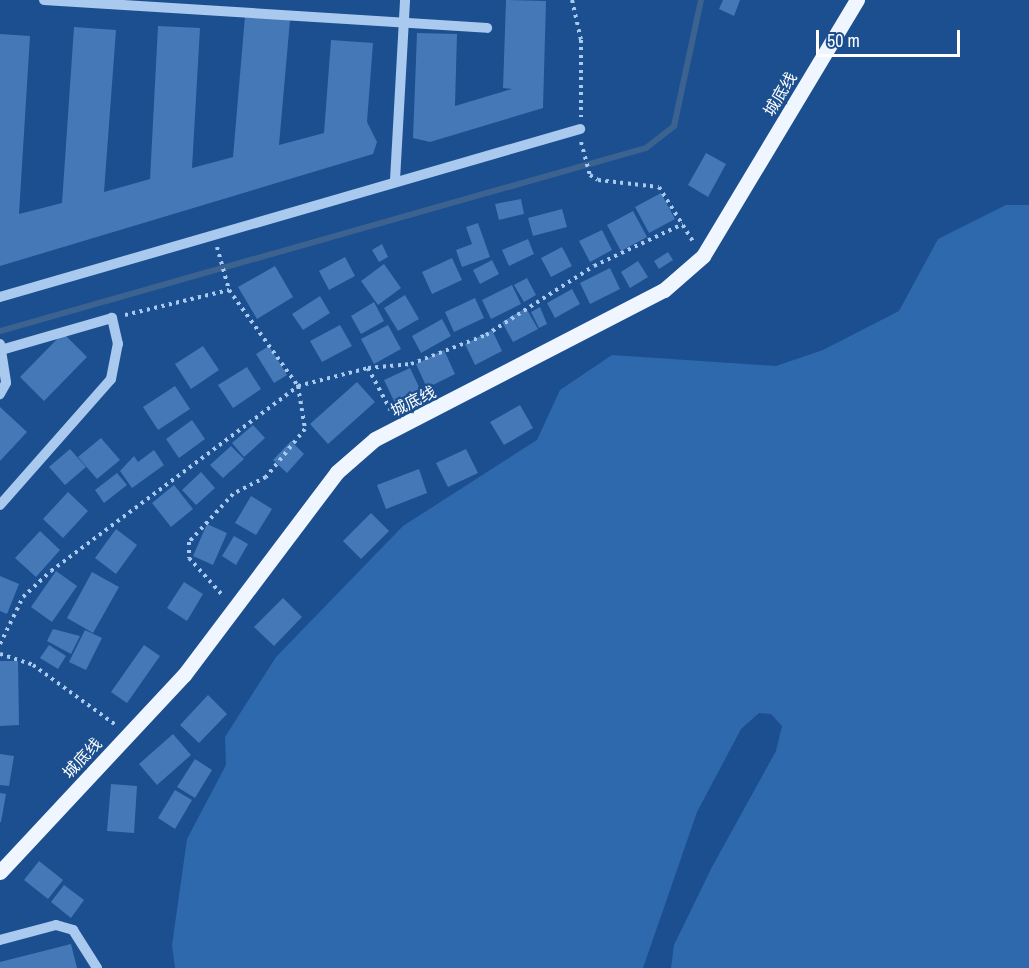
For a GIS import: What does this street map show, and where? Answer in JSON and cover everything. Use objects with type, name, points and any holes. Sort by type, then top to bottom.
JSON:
[{"type":"main road","name":"城底线","points":[[0,872],[184,675],[337,472],[375,439],[664,290],[703,256],[857,0]]},
{"type":"street","points":[[44,0],[488,28]]},
{"type":"street","points":[[395,180],[405,0]]},
{"type":"street","points":[[0,297],[395,180],[580,129]]},
{"type":"street","points":[[0,394],[6,383],[1,347],[112,318],[118,344],[111,379],[0,505]]},
{"type":"street","points":[[0,939],[56,925],[73,930],[97,968]]},
{"type":"path","points":[[572,0],[581,40],[580,129],[590,175],[651,182],[683,224],[703,256]]},
{"type":"path","points":[[0,644],[23,597],[51,571],[298,386],[368,368],[411,364],[486,335],[594,266],[683,224]]},
{"type":"path","points":[[213,234],[229,290],[298,386],[305,429],[293,448],[266,477],[233,494],[189,542],[189,558],[198,572],[235,608]]},
{"type":"path","points":[[112,318],[229,290]]},
{"type":"path","points":[[368,368],[398,428]]},
{"type":"path","points":[[0,654],[33,665],[129,734]]},
{"type":"shaded area","points":[[1006,205],[1029,205],[1029,968],[671,968],[674,945],[712,867],[776,751],[782,726],[771,714],[759,713],[741,729],[697,812],[643,968],[175,968],[172,945],[187,839],[226,765],[225,737],[276,657],[403,526],[537,440],[560,390],[612,355],[776,366],[823,350],[899,311],[938,239]]},
{"type":"building","points":[[506,0],[546,1],[543,108],[430,142],[413,138],[417,33],[457,34],[455,106],[512,89],[503,88]]},
{"type":"building","points":[[723,0],[740,0],[734,16],[719,9]]},
{"type":"building","points":[[245,16],[290,20],[279,145],[324,133],[331,40],[373,43],[367,122],[377,142],[373,154],[0,266],[0,34],[30,36],[19,214],[62,203],[74,27],[116,30],[104,192],[150,179],[158,26],[200,28],[192,168],[233,157]]},
{"type":"building","points":[[706,153],[726,164],[708,197],[688,185]]},
{"type":"building","points":[[661,193],[675,219],[649,233],[635,207]]},
{"type":"building","points":[[521,199],[524,214],[499,220],[495,204]]},
{"type":"building","points":[[562,209],[567,227],[533,236],[528,218]]},
{"type":"building","points":[[633,211],[647,237],[621,251],[607,225]]},
{"type":"building","points":[[478,223],[490,257],[462,267],[456,250],[472,244],[466,227]]},
{"type":"building","points":[[602,230],[612,250],[590,262],[579,241]]},
{"type":"building","points":[[528,239],[534,254],[509,266],[502,250]]},
{"type":"building","points":[[382,244],[388,257],[379,262],[372,250]]},
{"type":"building","points":[[562,247],[572,266],[551,277],[541,258]]},
{"type":"building","points":[[668,252],[673,260],[659,269],[654,261]]},
{"type":"building","points":[[345,257],[355,276],[329,290],[319,271]]},
{"type":"building","points":[[452,258],[462,280],[432,294],[422,272]]},
{"type":"building","points":[[492,260],[499,274],[480,284],[473,270]]},
{"type":"building","points":[[638,261],[648,277],[630,288],[621,272]]},
{"type":"building","points":[[384,264],[401,288],[378,305],[361,281]]},
{"type":"building","points":[[275,266],[293,297],[257,319],[238,287]]},
{"type":"building","points":[[610,268],[620,289],[590,304],[580,283]]},
{"type":"building","points":[[527,278],[536,295],[524,302],[514,285]]},
{"type":"building","points":[[512,285],[521,304],[491,319],[482,300]]},
{"type":"building","points":[[572,289],[580,304],[555,318],[547,303]]},
{"type":"building","points":[[405,295],[419,319],[398,331],[384,308]]},
{"type":"building","points":[[320,296],[330,313],[303,330],[292,314]]},
{"type":"building","points":[[475,298],[484,318],[454,332],[445,312]]},
{"type":"building","points":[[374,302],[384,321],[361,334],[351,316]]},
{"type":"building","points":[[540,307],[547,324],[539,328],[531,312]]},
{"type":"building","points":[[526,308],[538,329],[513,342],[502,322]]},
{"type":"building","points":[[442,319],[451,336],[421,353],[412,336]]},
{"type":"building","points":[[340,325],[352,346],[322,362],[310,341]]},
{"type":"building","points":[[388,325],[401,349],[374,364],[361,339]]},
{"type":"building","points":[[492,330],[502,351],[475,365],[465,344]]},
{"type":"building","points":[[63,333],[87,357],[44,401],[20,377]]},
{"type":"building","points":[[203,346],[219,370],[191,389],[175,364]]},
{"type":"building","points":[[269,346],[287,375],[274,383],[256,354]]},
{"type":"building","points":[[444,350],[455,374],[427,388],[416,364]]},
{"type":"building","points":[[247,367],[261,389],[233,408],[218,385]]},
{"type":"building","points":[[410,368],[421,391],[395,403],[384,380]]},
{"type":"building","points":[[357,382],[375,402],[328,444],[310,424]]},
{"type":"building","points":[[175,386],[190,409],[158,430],[143,407]]},
{"type":"building","points":[[520,405],[533,428],[504,445],[490,422]]},
{"type":"building","points":[[0,407],[27,432],[0,461]]},
{"type":"building","points":[[192,420],[205,439],[179,458],[166,439]]},
{"type":"building","points":[[253,425],[265,438],[244,457],[232,443]]},
{"type":"building","points":[[101,438],[120,460],[97,479],[78,457]]},
{"type":"building","points":[[291,441],[304,454],[287,473],[273,460]]},
{"type":"building","points":[[231,446],[244,459],[223,478],[210,465]]},
{"type":"building","points":[[70,449],[86,467],[65,485],[49,467]]},
{"type":"building","points":[[466,449],[478,473],[448,487],[436,463]]},
{"type":"building","points":[[154,450],[164,465],[132,488],[120,471],[134,456],[138,462]]},
{"type":"building","points":[[419,469],[427,493],[386,509],[377,485]]},
{"type":"building","points":[[201,472],[215,488],[196,505],[182,490]]},
{"type":"building","points":[[117,473],[127,485],[104,503],[95,490]]},
{"type":"building","points":[[174,485],[193,509],[171,527],[152,503]]},
{"type":"building","points":[[68,492],[88,511],[63,538],[43,519]]},
{"type":"building","points":[[251,496],[272,509],[256,535],[235,523]]},
{"type":"building","points":[[371,513],[389,531],[361,559],[343,541]]},
{"type":"building","points":[[207,524],[227,533],[213,565],[193,556]]},
{"type":"building","points":[[116,529],[137,545],[116,574],[95,558]]},
{"type":"building","points":[[40,531],[60,550],[36,577],[15,558]]},
{"type":"building","points":[[234,536],[248,544],[236,565],[222,556]]},
{"type":"building","points":[[56,571],[77,586],[52,622],[31,607]]},
{"type":"building","points":[[92,572],[119,587],[93,633],[67,618]]},
{"type":"building","points":[[0,576],[19,584],[7,614],[0,611]]},
{"type":"building","points":[[184,582],[203,594],[187,621],[167,608]]},
{"type":"building","points":[[283,598],[302,617],[274,646],[254,627]]},
{"type":"building","points":[[53,629],[80,636],[71,654],[47,641]]},
{"type":"building","points":[[85,630],[102,638],[86,670],[69,662]]},
{"type":"building","points":[[49,645],[66,656],[58,669],[40,658]]},
{"type":"building","points":[[144,645],[160,656],[127,703],[111,692]]},
{"type":"building","points":[[0,661],[18,661],[19,725],[0,726]]},
{"type":"building","points":[[208,695],[227,714],[199,743],[180,725]]},
{"type":"building","points":[[173,734],[191,755],[157,785],[139,764]]},
{"type":"building","points":[[0,754],[14,756],[9,786],[0,785]]},
{"type":"building","points":[[195,759],[212,770],[195,798],[177,787]]},
{"type":"building","points":[[111,784],[137,786],[134,833],[107,831]]},
{"type":"building","points":[[175,790],[192,800],[175,829],[158,818]]},
{"type":"building","points":[[0,793],[6,794],[1,822],[0,822]]},
{"type":"building","points":[[39,861],[63,880],[48,899],[24,880]]},
{"type":"building","points":[[64,885],[84,900],[71,918],[51,902]]},
{"type":"building","points":[[71,944],[77,968],[0,968],[0,962]]},
{"type":"waterway","points":[[0,331],[646,148],[674,126],[701,0]]}]
